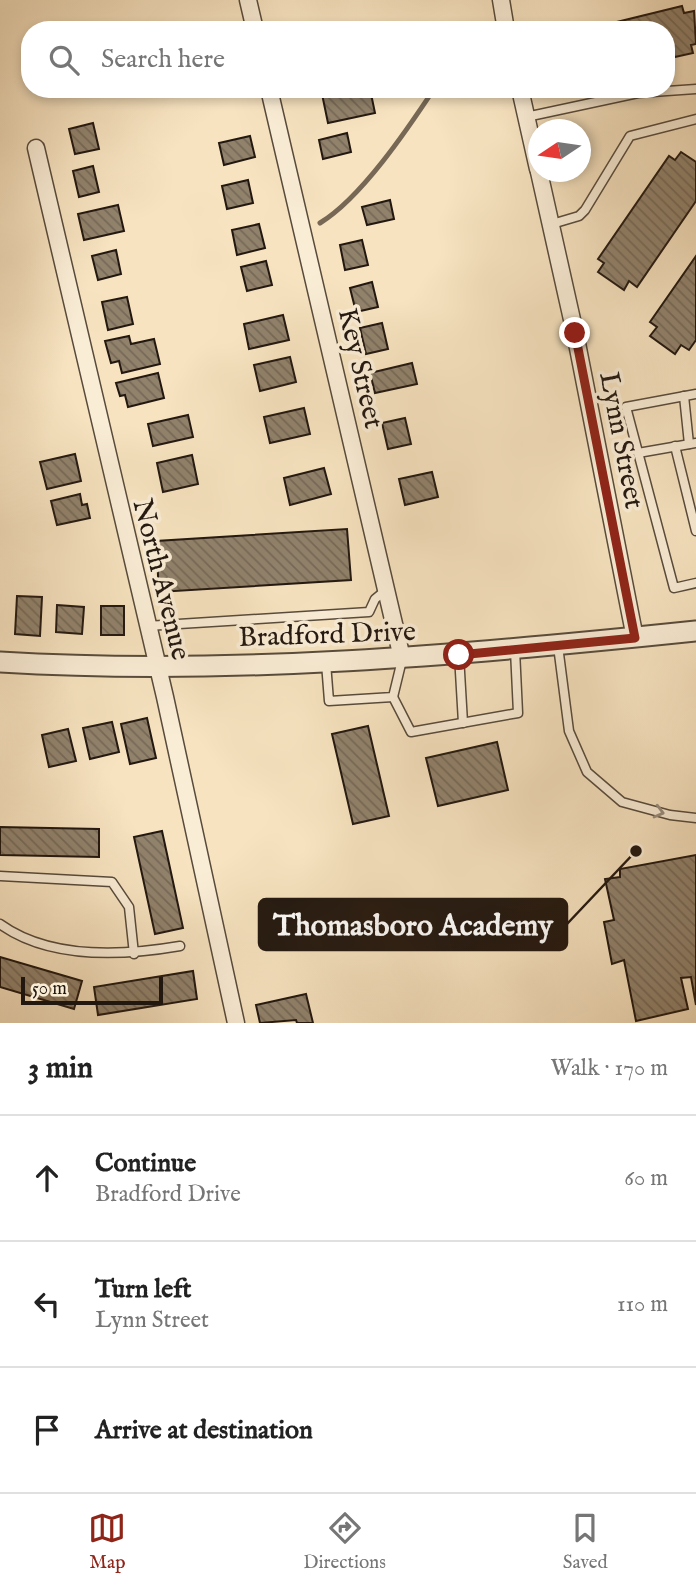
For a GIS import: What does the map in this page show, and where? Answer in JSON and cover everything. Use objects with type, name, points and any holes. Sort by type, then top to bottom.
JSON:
[{"type":"street","points":[[248,0],[253,21]]},
{"type":"street","points":[[501,0],[504,21]]},
{"type":"street","name":"Key Street","points":[[271,98],[402,658]]},
{"type":"street","name":"Lynn Street","points":[[522,98],[528,125]]},
{"type":"street","name":"North Avenue","points":[[36,148],[158,667],[236,1023]]},
{"type":"street","name":"Lynn Street","points":[[542,182],[635,638]]},
{"type":"street","name":"Bradford Drive","points":[[0,662],[158,667],[402,658],[515,650],[696,631]]},
{"type":"lane","points":[[675,90],[696,89]]},
{"type":"lane","points":[[526,117],[615,98]]},
{"type":"lane","points":[[552,224],[579,216],[585,210],[630,136],[696,119]]},
{"type":"lane","points":[[696,394],[626,407],[674,589],[696,583]]},
{"type":"lane","points":[[638,453],[693,444],[684,396]]},
{"type":"lane","points":[[675,446],[696,531]]},
{"type":"lane","points":[[147,626],[369,612],[375,599],[386,590]]},
{"type":"lane","points":[[558,646],[569,731],[587,772],[622,802],[670,815],[696,818]]},
{"type":"lane","points":[[402,658],[393,697],[411,732],[518,713],[515,650]]},
{"type":"lane","points":[[459,655],[463,723]]},
{"type":"lane","points":[[326,660],[329,701],[393,697]]},
{"type":"lane","points":[[0,876],[112,882],[129,907],[134,954]]},
{"type":"lane","points":[[0,924],[17,936],[37,943],[106,954],[134,954],[180,946]]},
{"type":"building","points":[[682,6],[684,13],[694,11],[696,44],[691,45],[693,53],[675,57],[675,21],[621,21]]},
{"type":"building","points":[[323,98],[372,98],[375,113],[328,123]]},
{"type":"building","points":[[93,123],[99,149],[75,154],[69,129]]},
{"type":"building","points":[[347,133],[351,152],[323,159],[319,140]]},
{"type":"building","points":[[250,136],[255,157],[224,165],[219,143]]},
{"type":"building","points":[[681,152],[696,162],[696,201],[637,287],[629,281],[624,290],[598,272],[604,263],[598,259],[669,156],[675,160]]},
{"type":"building","points":[[93,166],[99,192],[79,197],[73,171]]},
{"type":"building","points":[[248,180],[253,203],[227,209],[222,186]]},
{"type":"building","points":[[390,200],[394,219],[367,225],[362,207]]},
{"type":"building","points":[[118,205],[124,231],[84,240],[78,214]]},
{"type":"building","points":[[259,224],[265,248],[237,255],[232,230]]},
{"type":"building","points":[[362,240],[368,265],[345,270],[340,245]]},
{"type":"building","points":[[116,250],[121,274],[98,280],[92,256]]},
{"type":"building","points":[[696,256],[696,340],[689,350],[681,345],[675,354],[650,336],[657,327],[650,322]]},
{"type":"building","points":[[266,261],[272,285],[247,291],[241,267]]},
{"type":"building","points":[[372,282],[378,307],[356,312],[350,288]]},
{"type":"building","points":[[127,297],[133,324],[108,330],[102,302]]},
{"type":"building","points":[[283,315],[289,340],[249,349],[244,324]]},
{"type":"building","points":[[382,323],[388,349],[366,354],[360,328]]},
{"type":"building","points":[[129,336],[131,344],[154,339],[160,364],[122,373],[119,361],[111,363],[105,341]]},
{"type":"building","points":[[290,357],[296,382],[260,391],[254,365]]},
{"type":"building","points":[[412,363],[417,384],[375,393],[370,373]]},
{"type":"building","points":[[158,373],[164,398],[128,407],[125,395],[120,396],[116,383]]},
{"type":"building","points":[[304,408],[310,434],[270,443],[264,417]]},
{"type":"building","points":[[188,415],[193,437],[153,446],[148,424]]},
{"type":"building","points":[[405,418],[411,444],[388,449],[382,423]]},
{"type":"building","points":[[75,454],[81,481],[47,489],[40,462]]},
{"type":"building","points":[[192,455],[198,484],[163,492],[157,463]]},
{"type":"building","points":[[324,468],[331,494],[290,505],[284,478]]},
{"type":"building","points":[[432,472],[438,497],[405,505],[399,479]]},
{"type":"building","points":[[80,494],[82,505],[87,504],[90,518],[57,525],[51,501]]},
{"type":"building","points":[[347,529],[351,580],[159,592],[156,541]]},
{"type":"building","points":[[17,596],[42,597],[40,636],[15,634]]},
{"type":"building","points":[[57,605],[84,607],[82,634],[56,632]]},
{"type":"building","points":[[101,606],[124,606],[124,635],[101,635]]},
{"type":"building","points":[[147,718],[156,758],[130,764],[121,724]]},
{"type":"building","points":[[112,722],[119,752],[90,759],[83,728]]},
{"type":"building","points":[[368,726],[389,816],[353,824],[332,734]]},
{"type":"building","points":[[68,729],[76,761],[49,767],[42,735]]},
{"type":"building","points":[[497,742],[508,790],[438,806],[426,758]]},
{"type":"building","points":[[0,827],[99,829],[99,857],[0,855]]},
{"type":"building","points":[[162,831],[183,928],[155,934],[134,837]]},
{"type":"building","points":[[696,855],[696,1005],[691,977],[681,978],[688,1009],[636,1021],[624,960],[612,964],[604,922],[614,920],[605,879],[620,877],[620,869]]},
{"type":"building","points":[[0,957],[82,981],[74,1009],[0,987]]},
{"type":"building","points":[[193,971],[197,999],[98,1015],[94,987]]},
{"type":"building","points":[[306,994],[313,1023],[297,1023],[296,1020],[260,1023],[256,1005]]},
{"type":"waterway","points":[[320,223],[336,212],[367,180],[428,98]]},
{"type":"place","name":"Thomasboro Academy","points":[[636,851]]},
{"type":"route","points":[[459,655],[635,638],[575,333]]}]
